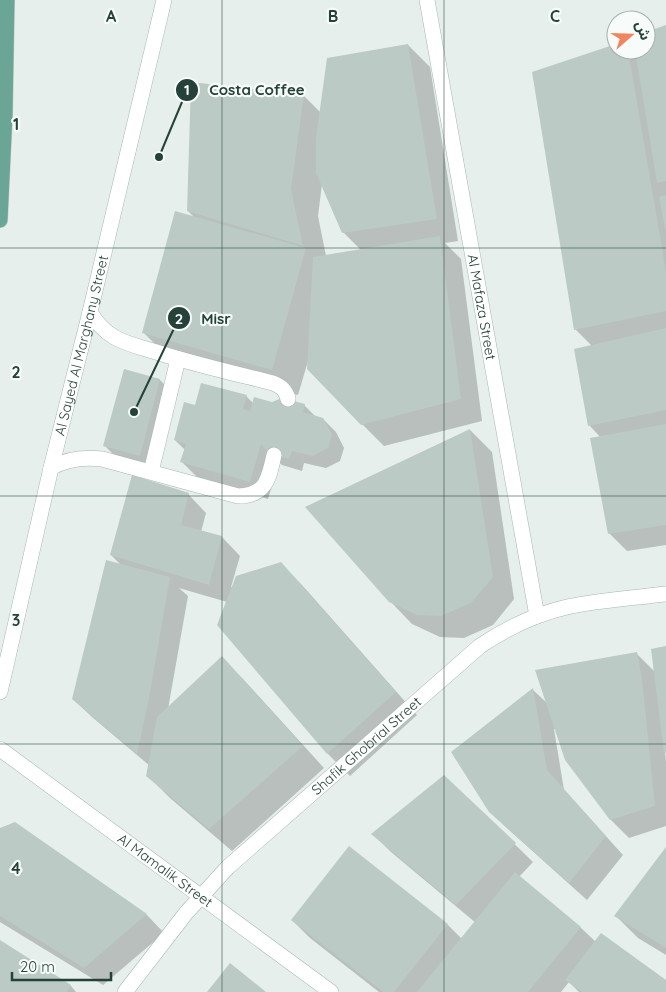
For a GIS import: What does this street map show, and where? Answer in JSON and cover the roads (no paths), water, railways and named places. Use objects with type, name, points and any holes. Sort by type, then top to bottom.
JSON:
[{"type":"main road","points":[[0,220],[5,114],[7,0]]},
{"type":"street","name":"Al Sayed Al Marghany Street","points":[[0,692],[51,468],[164,0]]},
{"type":"street","name":"Al Mafaza Street","points":[[427,0],[537,616]]},
{"type":"street","points":[[90,312],[104,329],[122,341],[178,360],[273,383],[280,386],[288,399]]},
{"type":"street","points":[[150,472],[178,360]]},
{"type":"street","points":[[51,468],[79,458],[102,459],[238,496],[244,496],[252,495],[266,483],[274,455]]},
{"type":"street","name":"Shafik Ghobrial Street","points":[[125,992],[186,913],[238,858],[480,646],[508,629],[537,616],[568,607],[666,594]]},
{"type":"street","name":"Al Mamalik Street","points":[[0,749],[331,992]]},
{"type":"place","name":"Costa Coffee","points":[[159,157]]},
{"type":"place","name":"Misr","points":[[134,412]]}]
